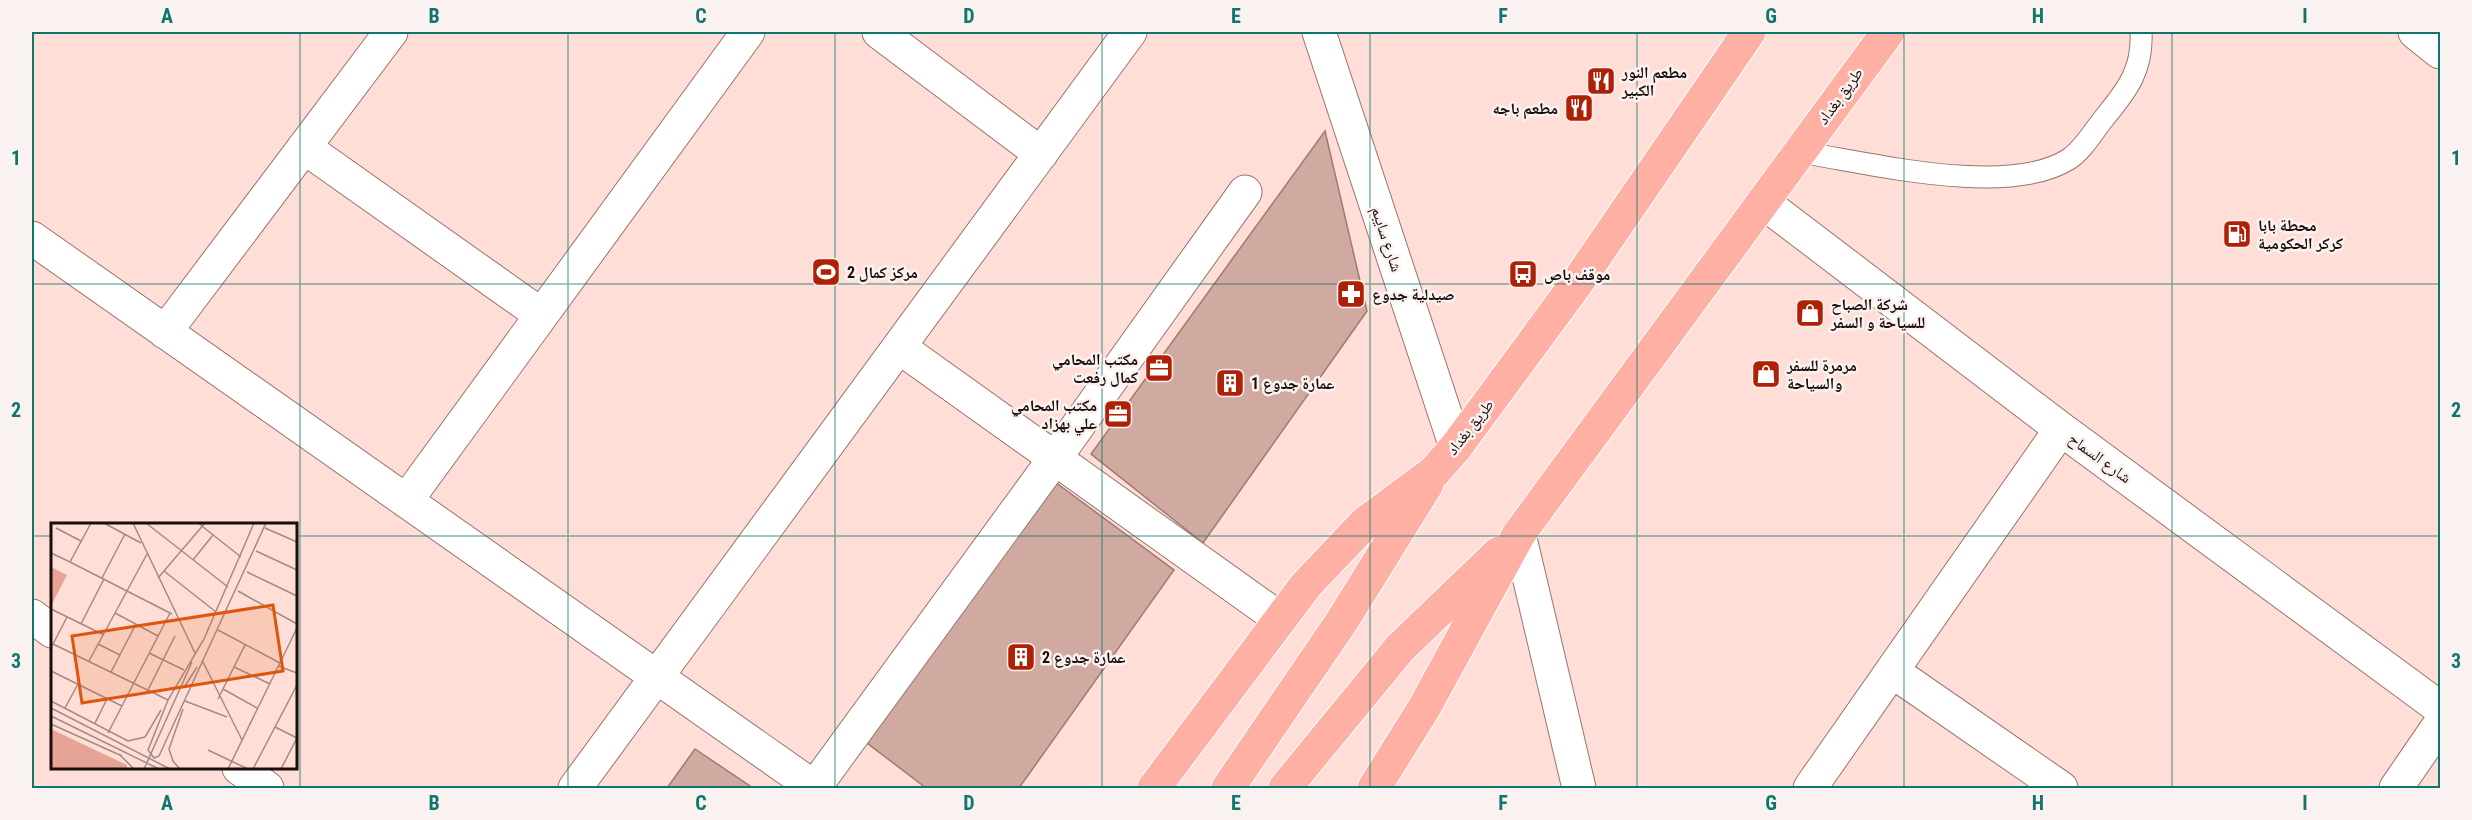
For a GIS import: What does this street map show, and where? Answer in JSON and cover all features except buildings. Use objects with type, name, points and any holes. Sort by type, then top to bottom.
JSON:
[{"type":"main road","name":"طريق بغداد","points":[[1154,789],[1306,585],[1365,523],[1434,472],[1456,447],[1579,280],[1749,32]]},
{"type":"main road","name":"طريق بغداد","points":[[1374,789],[1424,708],[1519,534],[1888,32]]},
{"type":"main road","points":[[1228,789],[1342,621],[1434,472]]},
{"type":"main road","points":[[1285,789],[1400,648],[1519,534]]},
{"type":"street","points":[[406,501],[540,314],[748,32]]},
{"type":"street","points":[[879,32],[1041,154]]},
{"type":"street","points":[[575,789],[1131,32]]},
{"type":"street","name":"شارع سايبم","points":[[1318,32],[1456,447]]},
{"type":"street","points":[[2415,32],[2440,52]]},
{"type":"street","points":[[165,332],[304,147],[383,34]]},
{"type":"street","points":[[304,147],[540,314]]},
{"type":"street","points":[[32,238],[815,788],[1245,192]]},
{"type":"street","name":"شارع السماح","points":[[1763,202],[2061,429],[2440,708]]},
{"type":"street","points":[[899,347],[1280,619]]},
{"type":"street","points":[[1810,789],[2061,429]]},
{"type":"street","points":[[1519,534],[1579,789]]},
{"type":"street","points":[[32,616],[51,631]]},
{"type":"street","points":[[1892,671],[2061,789]]},
{"type":"street","points":[[2396,789],[2435,742]]},
{"type":"street","points":[[240,769],[267,789]]},
{"type":"lane","points":[[1799,152],[1979,178],[2033,174],[2071,158],[2129,88],[2142,52],[2141,32]]},
{"type":"place","name":"مطعم النور الكبير","points":[[1601,81]]},
{"type":"place","name":"مطعم باجه","points":[[1579,108]]},
{"type":"place","name":"محطة بابا كركر الحكومية","points":[[2237,234]]},
{"type":"place","name":"مركز كمال 2","points":[[826,272]]},
{"type":"place","name":"موقف باص","points":[[1523,274]]},
{"type":"place","name":"صيدلية جدوع","points":[[1351,294]]},
{"type":"place","name":"شركة الصباح للسياحة و السفر","points":[[1810,313]]},
{"type":"place","name":"مكتب المحامي كمال رفعت","points":[[1159,368]]},
{"type":"place","name":"مرمرة للسفر والسياحة","points":[[1766,374]]},
{"type":"place","name":"عمارة جدوع 1","points":[[1230,383]]},
{"type":"place","name":"مكتب المحامي علي بهزاد","points":[[1118,414]]},
{"type":"place","name":"عمارة جدوع 2","points":[[1021,657]]}]
